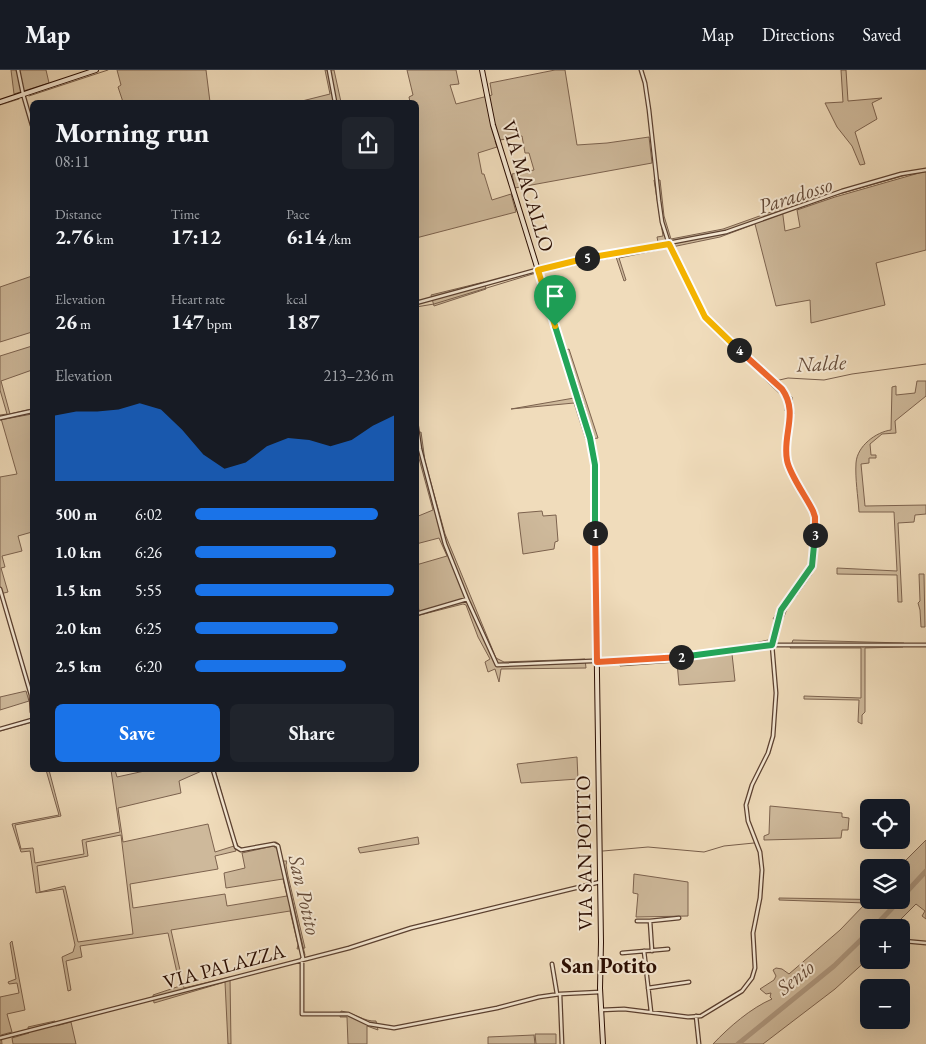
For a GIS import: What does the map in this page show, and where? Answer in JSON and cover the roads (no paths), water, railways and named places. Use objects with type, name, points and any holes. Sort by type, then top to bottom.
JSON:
[{"type":"street","points":[[18,70],[30,117]]},
{"type":"street","points":[[0,102],[96,70]]},
{"type":"street","points":[[329,70],[335,100]]},
{"type":"street","name":"VIA MACALLO","points":[[482,70],[493,125],[590,438],[595,465],[597,662]]},
{"type":"street","points":[[601,1010],[624,1009],[676,1017],[701,1016],[742,991],[752,978],[755,968],[753,933],[760,898],[762,870],[760,852],[748,821],[746,805],[752,785],[768,753],[773,736],[776,693],[772,645],[781,610],[812,566],[816,525],[813,511],[787,461],[789,402],[782,389],[705,317],[669,244],[662,222],[641,70]]},
{"type":"street","points":[[419,302],[577,260],[726,232],[842,191],[901,174],[926,170]]},
{"type":"street","points":[[0,418],[30,411]]},
{"type":"street","points":[[419,442],[445,544],[467,599],[497,665],[687,657],[772,645],[926,645]]},
{"type":"street","points":[[0,589],[30,692]]},
{"type":"street","points":[[419,613],[467,599]]},
{"type":"street","name":"VIA SAN POTITO","points":[[597,662],[602,1044]]},
{"type":"street","points":[[0,729],[30,721]]},
{"type":"street","points":[[214,772],[236,848],[241,850],[274,844],[278,846],[302,959],[302,1014],[348,1014],[369,1024],[394,1028],[461,1016],[559,994],[600,992]]},
{"type":"street","name":"VIA PALAZZA","points":[[0,1038],[348,948],[411,928],[600,882]]},
{"type":"street","points":[[637,921],[679,918]]},
{"type":"street","points":[[650,921],[652,951]]},
{"type":"street","points":[[910,942],[926,943]]},
{"type":"street","points":[[622,953],[668,949]]},
{"type":"street","points":[[644,951],[651,1012]]},
{"type":"street","points":[[552,964],[559,994],[562,1044]]},
{"type":"street","points":[[648,988],[689,982]]},
{"type":"street","points":[[696,1016],[699,1044]]},
{"type":"waterway","points":[[29,96],[108,70]]},
{"type":"waterway","points":[[0,105],[19,99]]},
{"type":"waterway","name":"Paradosso","points":[[917,173],[926,171]]},
{"type":"waterway","name":"Paradosso","points":[[748,226],[832,196],[913,173]]},
{"type":"waterway","name":"Paradosso","points":[[672,244],[720,234]]},
{"type":"waterway","name":"Paradosso","points":[[542,271],[583,261],[668,245]]},
{"type":"waterway","points":[[541,271],[585,407],[595,445],[597,495]]},
{"type":"waterway","name":"Paradosso","points":[[419,306],[434,304],[536,273]]},
{"type":"waterway","name":"Nalde","points":[[682,274],[703,318],[771,382],[788,378],[824,380],[852,374],[926,364]]},
{"type":"waterway","name":"Paradosso","points":[[0,420],[30,414]]},
{"type":"waterway","points":[[597,516],[601,660]]},
{"type":"waterway","points":[[632,658],[723,651],[770,641]]},
{"type":"waterway","name":"San Potito","points":[[0,731],[30,723]]},
{"type":"waterway","name":"San Potito","points":[[216,772],[235,840],[239,847]]},
{"type":"waterway","name":"San Potito","points":[[255,846],[276,842],[279,844],[305,955]]},
{"type":"waterway","name":"San Potito","points":[[603,851],[648,847],[704,852],[724,846],[754,843]]},
{"type":"waterway","name":"Senio","points":[[910,888],[926,871]]},
{"type":"waterway","name":"Senio","points":[[882,919],[891,909]]},
{"type":"waterway","name":"Senio","points":[[738,1044],[834,966],[860,941]]},
{"type":"district","name":"San Potito","points":[[609,965]]}]
